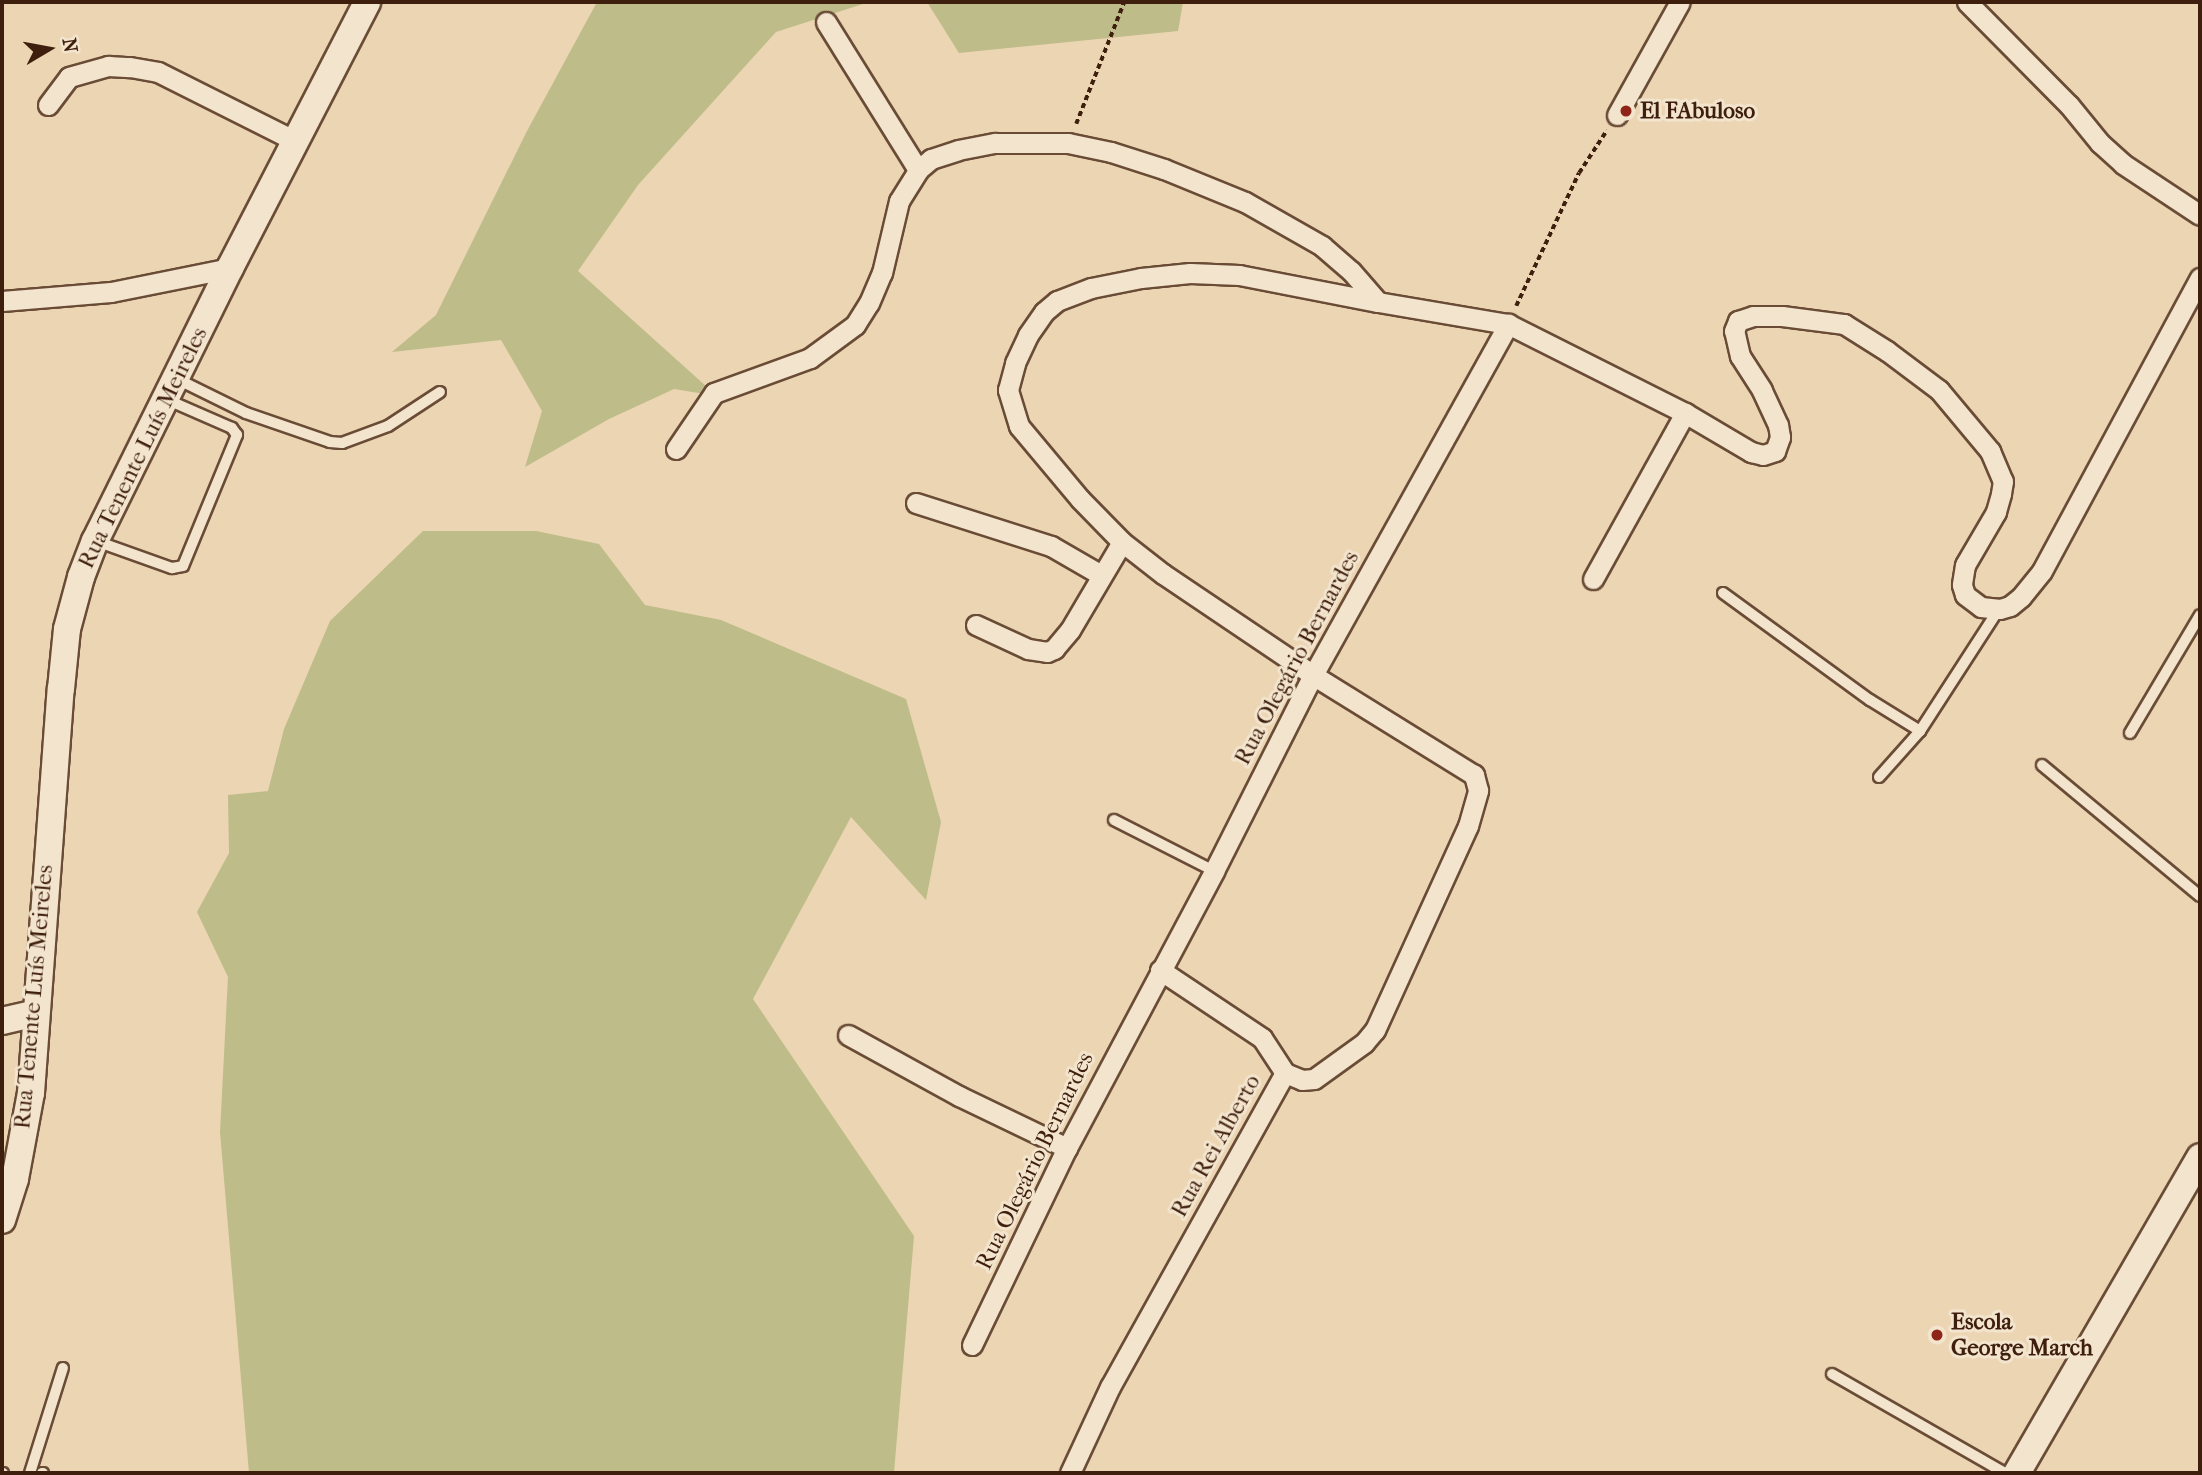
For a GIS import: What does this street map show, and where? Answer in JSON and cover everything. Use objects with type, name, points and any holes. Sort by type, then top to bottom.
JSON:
[{"type":"main road","name":"Rua Tenente Luís Meireles","points":[[2,1220],[15,1179],[31,1093],[67,629],[81,578],[95,541],[230,268],[367,2]]},
{"type":"main road","points":[[2,1021],[36,1013]]},
{"type":"main road","points":[[2017,1473],[2200,1157]]},
{"type":"street","points":[[1617,115],[1680,2]]},
{"type":"street","points":[[1967,2],[2123,164],[2200,215]]},
{"type":"street","points":[[826,22],[918,170]]},
{"type":"street","points":[[48,105],[69,77],[108,66],[130,67],[158,72],[297,142]]},
{"type":"street","points":[[676,449],[714,393],[810,358],[855,325],[869,303],[882,273],[899,201],[918,170],[931,159],[958,149],[995,143],[1068,143],[1111,152],[1164,169],[1245,202],[1322,246],[1351,271],[1378,302]]},
{"type":"street","points":[[2,302],[111,292],[230,268]]},
{"type":"street","points":[[1313,675],[1163,574],[1122,542],[1048,462],[1019,426],[1008,390],[1015,363],[1044,312],[1057,301],[1091,288],[1141,278],[1190,273],[1239,275],[1508,324],[1685,413],[1751,452],[1763,456],[1775,451],[1780,437],[1778,425],[1762,390],[1740,356],[1735,341],[1738,321],[1753,316],[1782,316],[1844,324],[1887,351],[1939,390],[1976,432],[1999,468],[2003,481],[1996,512],[1965,565],[1962,585],[1965,595],[1981,607],[2000,609],[2010,606],[2021,597],[2042,571],[2200,278]]},
{"type":"street","name":"Rua Olegário Bernardes","points":[[972,1345],[1067,1148],[1214,871],[1313,675],[1508,324]]},
{"type":"street","points":[[1593,579],[1685,413]]},
{"type":"street","points":[[916,503],[1051,546],[1101,575]]},
{"type":"street","points":[[976,625],[1028,649],[1047,652],[1055,649],[1070,631],[1122,542]]},
{"type":"street","name":"Rua Rei Alberto","points":[[1070,1473],[1110,1387],[1285,1073],[1302,1080],[1314,1079],[1364,1043],[1375,1030],[1474,812],[1478,790],[1474,775],[1313,675]]},
{"type":"street","points":[[1160,970],[1262,1038],[1285,1073]]},
{"type":"street","points":[[848,1035],[959,1096],[1067,1148]]},
{"type":"lane","points":[[171,389],[330,442],[342,443],[388,426],[440,392]]},
{"type":"lane","points":[[95,541],[172,568],[183,566],[237,435],[232,428],[171,389]]},
{"type":"lane","points":[[1723,593],[1870,700],[1920,731]]},
{"type":"lane","points":[[1879,777],[1920,731],[2000,609]]},
{"type":"lane","points":[[2130,733],[2200,615]]},
{"type":"lane","points":[[2042,765],[2200,896]]},
{"type":"lane","points":[[1114,820],[1214,871]]},
{"type":"lane","points":[[30,1473],[63,1368]]},
{"type":"lane","points":[[1832,1374],[2005,1473]]},
{"type":"path","points":[[1068,143],[1124,2]]},
{"type":"path","points":[[1508,324],[1579,173],[1617,115]]},
{"type":"shaded area","points":[[597,2],[869,2],[776,32],[638,185],[578,271],[717,396],[674,389],[609,419],[525,467],[542,411],[501,340],[392,352],[436,315],[527,131]]},
{"type":"shaded area","points":[[927,2],[1183,2],[1178,31],[959,53]]},
{"type":"shaded area","points":[[423,531],[536,531],[599,544],[645,605],[721,620],[906,699],[941,822],[926,900],[851,817],[753,999],[914,1236],[894,1473],[249,1473],[220,1132],[228,977],[197,912],[229,853],[228,795],[268,791],[284,729],[330,621]]},
{"type":"place","name":"El FAbuloso","points":[[1626,111]]},
{"type":"place","name":"Escola George March","points":[[1937,1335]]}]
